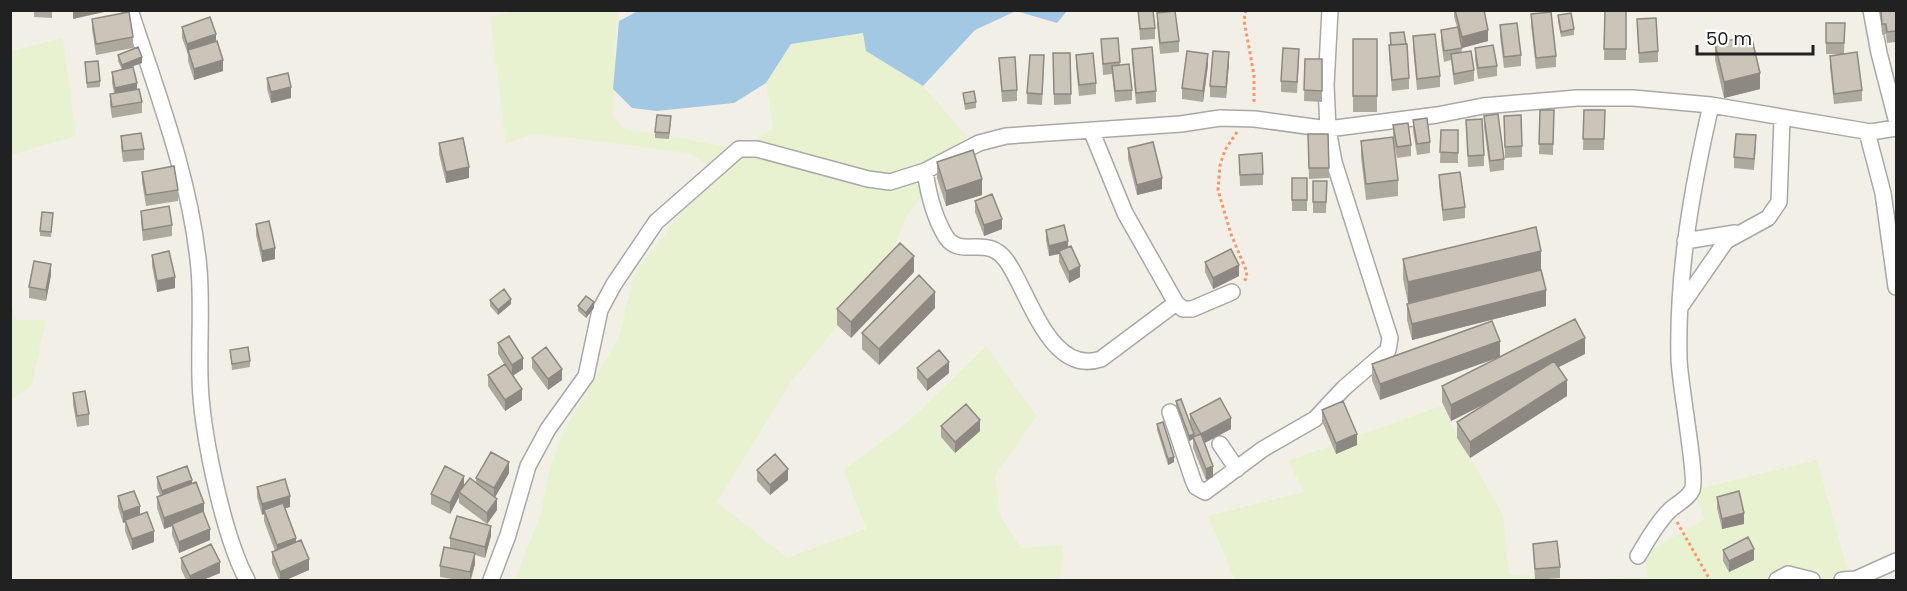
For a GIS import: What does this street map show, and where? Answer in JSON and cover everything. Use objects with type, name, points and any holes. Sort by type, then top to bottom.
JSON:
[{"type":"street","points":[[130,10],[181,168],[199,269],[200,397],[212,465],[238,557],[248,580]]},
{"type":"street","points":[[1170,412],[1196,487],[1204,492],[1263,449],[1315,419],[1344,387],[1388,350],[1390,338],[1336,170],[1328,129],[1326,84],[1330,10]]},
{"type":"street","points":[[1871,10],[1879,53],[1896,119]]},
{"type":"street","points":[[491,580],[508,535],[528,466],[548,429],[586,376],[600,310],[656,222],[739,149],[757,149],[868,179],[890,182],[925,171],[979,143],[1006,136],[1181,124],[1220,118],[1251,119],[1328,129],[1528,100],[1633,98],[1711,105],[1867,132],[1896,128]]},
{"type":"street","points":[[1638,556],[1670,511],[1694,488],[1695,475],[1685,419],[1679,358],[1681,306],[1685,241],[1695,173],[1711,105]]},
{"type":"street","points":[[1681,306],[1715,253],[1726,241],[1768,218],[1779,202],[1782,119]]},
{"type":"street","points":[[1091,130],[1125,213],[1176,303],[1183,309],[1192,309],[1232,292]]},
{"type":"street","points":[[1867,132],[1883,193],[1896,287]]},
{"type":"street","points":[[925,171],[929,192],[945,235],[953,245],[963,248],[982,246],[995,249],[1008,262],[1035,312],[1056,346],[1066,356],[1090,363],[1101,358],[1176,303]]},
{"type":"street","points":[[1685,241],[1741,232]]},
{"type":"street","points":[[1220,444],[1238,469]]},
{"type":"street","points":[[1842,580],[1856,579],[1896,561]]},
{"type":"street","points":[[1777,580],[1788,574],[1812,580]]},
{"type":"path","points":[[1232,292],[1245,282],[1246,270],[1231,234],[1218,190],[1220,165],[1225,150],[1251,119],[1254,75],[1244,20],[1246,10]]},
{"type":"path","points":[[1670,511],[1710,580]]},
{"type":"green space","points":[[516,11],[617,11],[613,117],[625,129],[743,149],[773,128],[766,83],[791,44],[863,33],[866,51],[923,86],[967,136],[908,214],[883,272],[791,382],[717,502],[787,558],[866,529],[844,470],[911,419],[986,346],[1037,416],[995,476],[1001,517],[1021,548],[1063,545],[1060,580],[515,580],[541,513],[551,464],[565,428],[619,337],[634,274],[692,198],[718,173],[692,154],[606,142],[532,134],[506,144],[490,17]]},
{"type":"green space","points":[[63,38],[76,136],[11,155],[11,51]]},
{"type":"green space","points":[[11,303],[16,320],[46,320],[32,385],[11,400]]},
{"type":"green space","points":[[1441,406],[1503,515],[1509,574],[1567,579],[1647,577],[1645,553],[1705,519],[1693,490],[1817,460],[1848,572],[1830,580],[1235,580],[1208,516],[1304,492],[1288,461]]},
{"type":"water","points":[[638,10],[1067,11],[1057,23],[1016,11],[975,30],[923,86],[866,51],[863,33],[791,44],[766,83],[734,103],[657,111],[632,108],[613,89],[619,21]]},
{"type":"building","points":[[1138,10],[1153,10],[1155,28],[1140,29]]},
{"type":"building","points":[[1455,10],[1484,10],[1488,30],[1462,37]]},
{"type":"building","points":[[1605,10],[1626,10],[1626,49],[1604,49]]},
{"type":"building","points":[[1881,10],[1896,10],[1896,31],[1887,32],[1886,24],[1882,24]]},
{"type":"building","points":[[1175,11],[1179,41],[1160,43],[1157,13]]},
{"type":"building","points":[[129,12],[133,37],[96,44],[92,19]]},
{"type":"building","points":[[1551,12],[1556,56],[1536,58],[1531,14]]},
{"type":"building","points":[[1571,13],[1574,29],[1561,32],[1558,15]]},
{"type":"building","points":[[210,17],[216,34],[187,44],[182,27]]},
{"type":"building","points":[[1656,18],[1658,51],[1639,53],[1637,19]]},
{"type":"building","points":[[1517,23],[1521,55],[1504,57],[1500,25]]},
{"type":"building","points":[[1826,23],[1845,23],[1844,43],[1826,43]]},
{"type":"building","points":[[1458,27],[1462,48],[1444,51],[1441,30]]},
{"type":"building","points":[[1404,32],[1406,44],[1391,45],[1390,33]]},
{"type":"building","points":[[1435,34],[1440,76],[1417,79],[1413,36]]},
{"type":"building","points":[[1751,35],[1760,73],[1724,82],[1715,44]]},
{"type":"building","points":[[1118,38],[1120,62],[1103,64],[1101,39]]},
{"type":"building","points":[[1353,39],[1377,39],[1377,96],[1353,96]]},
{"type":"building","points":[[217,41],[223,60],[194,69],[188,50]]},
{"type":"building","points":[[1407,44],[1409,78],[1392,80],[1389,45]]},
{"type":"building","points":[[1493,45],[1497,66],[1478,68],[1475,48]]},
{"type":"building","points":[[138,47],[142,57],[122,65],[118,55]]},
{"type":"building","points":[[1152,47],[1156,91],[1136,93],[1132,49]]},
{"type":"building","points":[[1283,48],[1299,49],[1297,82],[1281,81]]},
{"type":"building","points":[[1187,51],[1208,54],[1203,91],[1182,88]]},
{"type":"building","points":[[1213,51],[1229,52],[1226,87],[1210,86]]},
{"type":"building","points":[[1471,51],[1474,70],[1454,74],[1451,54]]},
{"type":"building","points":[[1857,52],[1862,90],[1834,94],[1830,56]]},
{"type":"building","points":[[1053,53],[1070,53],[1071,94],[1054,94]]},
{"type":"building","points":[[1093,53],[1096,83],[1079,85],[1076,55]]},
{"type":"building","points":[[1030,55],[1044,55],[1042,94],[1027,93]]},
{"type":"building","points":[[1015,57],[1017,90],[1002,91],[999,58]]},
{"type":"building","points":[[1305,59],[1322,59],[1322,91],[1304,90]]},
{"type":"building","points":[[98,61],[100,81],[87,83],[85,62]]},
{"type":"building","points":[[1129,64],[1132,90],[1115,91],[1112,66]]},
{"type":"building","points":[[133,67],[137,83],[115,88],[112,72]]},
{"type":"building","points":[[288,73],[291,87],[271,92],[267,78]]},
{"type":"building","points":[[139,89],[142,102],[112,107],[110,94]]},
{"type":"building","points":[[974,91],[976,102],[965,104],[963,93]]},
{"type":"building","points":[[1540,110],[1554,110],[1553,144],[1539,144]]},
{"type":"building","points":[[1584,110],[1605,110],[1604,139],[1583,139]]},
{"type":"building","points":[[1498,114],[1504,159],[1490,161],[1484,116]]},
{"type":"building","points":[[657,115],[671,116],[669,133],[655,132]]},
{"type":"building","points":[[1521,115],[1522,146],[1505,147],[1504,116]]},
{"type":"building","points":[[1427,118],[1430,142],[1417,144],[1413,120]]},
{"type":"building","points":[[1482,119],[1484,155],[1468,156],[1466,120]]},
{"type":"building","points":[[1408,123],[1411,145],[1397,147],[1393,125]]},
{"type":"building","points":[[1441,130],[1458,130],[1458,153],[1440,152]]},
{"type":"building","points":[[141,133],[144,149],[123,151],[121,136]]},
{"type":"building","points":[[1308,134],[1328,134],[1329,168],[1309,168]]},
{"type":"building","points":[[1736,134],[1756,135],[1754,159],[1734,157]]},
{"type":"building","points":[[1393,137],[1398,180],[1366,184],[1361,141]]},
{"type":"building","points":[[463,138],[469,167],[446,172],[439,143]]},
{"type":"building","points":[[1153,142],[1162,178],[1137,185],[1128,148]]},
{"type":"building","points":[[973,150],[982,179],[946,191],[937,162]]},
{"type":"building","points":[[1262,153],[1263,174],[1240,175],[1239,155]]},
{"type":"building","points":[[174,166],[178,190],[146,195],[142,172]]},
{"type":"building","points":[[1460,172],[1465,207],[1443,210],[1439,175]]},
{"type":"building","points":[[1292,178],[1307,178],[1307,200],[1292,200]]},
{"type":"building","points":[[1313,181],[1327,181],[1326,202],[1313,202]]},
{"type":"building","points":[[992,194],[1002,219],[984,225],[975,201]]},
{"type":"building","points":[[169,206],[172,225],[143,230],[141,211]]},
{"type":"building","points":[[42,212],[53,213],[51,232],[40,231]]},
{"type":"building","points":[[269,221],[275,248],[262,251],[256,224]]},
{"type":"building","points":[[1064,225],[1068,241],[1049,246],[1046,230]]},
{"type":"building","points":[[1536,227],[1541,251],[1408,282],[1403,259]]},
{"type":"building","points":[[900,243],[914,256],[851,322],[837,309]]},
{"type":"building","points":[[1071,246],[1080,266],[1069,272],[1059,251]]},
{"type":"building","points":[[1231,249],[1239,265],[1213,278],[1205,262]]},
{"type":"building","points":[[169,251],[175,277],[157,281],[152,255]]},
{"type":"building","points":[[34,261],[51,264],[46,290],[29,287]]},
{"type":"building","points":[[1541,270],[1546,290],[1412,324],[1407,304]]},
{"type":"building","points":[[919,275],[935,292],[879,349],[862,333]]},
{"type":"building","points":[[504,289],[511,299],[498,310],[490,300]]},
{"type":"building","points":[[586,296],[594,302],[586,313],[578,306]]},
{"type":"building","points":[[1575,319],[1585,338],[1451,405],[1442,386]]},
{"type":"building","points":[[1492,321],[1500,341],[1380,384],[1372,364]]},
{"type":"building","points":[[509,336],[523,358],[512,365],[498,343]]},
{"type":"building","points":[[248,347],[250,361],[232,364],[230,350]]},
{"type":"building","points":[[546,347],[562,369],[548,379],[532,358]]},
{"type":"building","points":[[939,350],[949,362],[927,380],[917,368]]},
{"type":"building","points":[[1554,361],[1567,380],[1470,442],[1457,422]]},
{"type":"building","points":[[505,364],[522,389],[505,400],[488,375]]},
{"type":"building","points":[[85,391],[89,414],[77,416],[73,393]]},
{"type":"building","points":[[1220,398],[1231,418],[1201,434],[1190,414]]},
{"type":"building","points":[[1181,399],[1194,434],[1189,436],[1176,401]]},
{"type":"building","points":[[1343,401],[1357,434],[1336,443],[1322,410]]},
{"type":"building","points":[[966,404],[980,420],[955,442],[941,426]]},
{"type":"building","points":[[1163,422],[1174,457],[1168,459],[1157,424]]},
{"type":"building","points":[[1201,434],[1213,466],[1206,469],[1193,437]]},
{"type":"building","points":[[491,452],[509,462],[494,488],[476,478]]},
{"type":"building","points":[[775,454],[788,469],[770,485],[757,470]]},
{"type":"building","points":[[187,466],[192,480],[162,491],[157,477]]},
{"type":"building","points":[[445,466],[464,476],[450,503],[431,494]]},
{"type":"building","points":[[470,478],[497,499],[487,513],[459,492]]},
{"type":"building","points":[[285,479],[290,496],[262,504],[257,487]]},
{"type":"building","points":[[196,482],[204,503],[164,518],[157,497]]},
{"type":"building","points":[[134,491],[140,506],[123,512],[118,496]]},
{"type":"building","points":[[1739,491],[1744,513],[1722,519],[1717,497]]},
{"type":"building","points":[[283,503],[296,538],[277,545],[264,510]]},
{"type":"building","points":[[203,511],[210,529],[179,542],[172,524]]},
{"type":"building","points":[[147,512],[154,531],[132,539],[125,520]]},
{"type":"building","points":[[457,516],[491,526],[485,547],[450,538]]},
{"type":"building","points":[[1748,537],[1754,549],[1729,561],[1723,550]]},
{"type":"building","points":[[301,540],[309,559],[280,572],[272,552]]},
{"type":"building","points":[[1557,541],[1560,567],[1535,569],[1533,544]]},
{"type":"building","points":[[211,544],[220,562],[190,576],[181,558]]},
{"type":"building","points":[[444,547],[475,553],[470,572],[440,566]]}]
